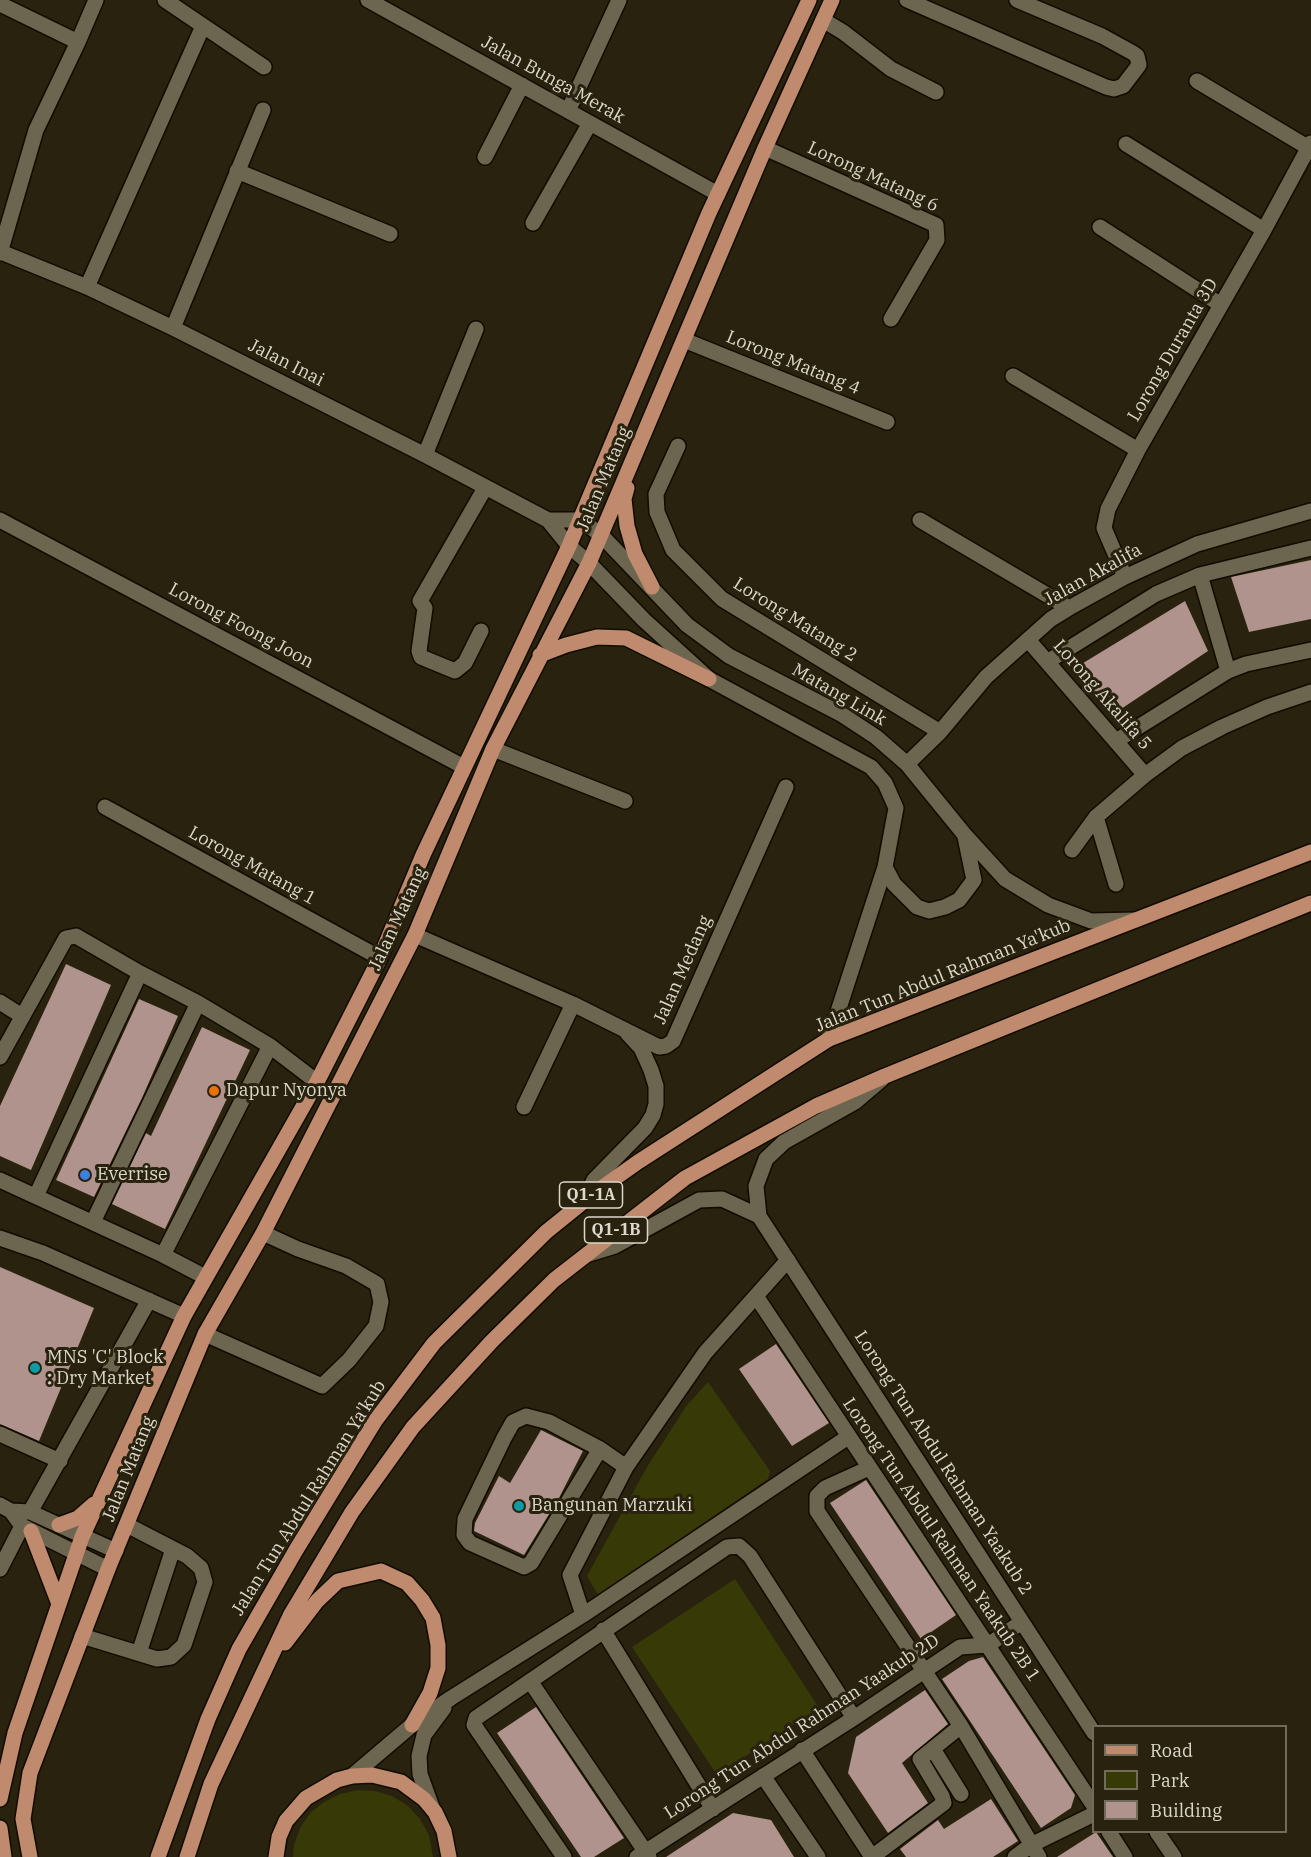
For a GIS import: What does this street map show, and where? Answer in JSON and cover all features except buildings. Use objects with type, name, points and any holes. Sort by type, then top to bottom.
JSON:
[{"type":"main road","name":"Jalan Matang","points":[[0,1799],[15,1733],[82,1537],[184,1316],[317,1082],[380,958],[423,855],[570,546],[718,195],[809,0]]},
{"type":"main road","name":"Jalan Matang","points":[[30,1857],[23,1819],[30,1773],[108,1569],[205,1334],[263,1233],[415,935],[493,749],[589,563],[765,148],[832,0]]},
{"type":"main road","points":[[631,468],[624,499],[627,526],[635,554],[652,587]]},
{"type":"main road","points":[[540,655],[597,637],[626,638],[709,679]]},
{"type":"main road","name":"Jalan Tun Abdul Rahman Ya'kub","points":[[158,1857],[208,1719],[239,1649],[375,1421],[434,1343],[546,1232],[593,1194],[829,1039],[1311,852]]},
{"type":"main road","name":"Q1-1B","points":[[187,1857],[211,1784],[291,1614],[352,1512],[413,1427],[492,1341],[554,1280],[685,1178],[816,1106],[1311,903]]},
{"type":"main road","points":[[59,1526],[78,1518],[100,1498]]},
{"type":"main road","points":[[28,1523],[59,1604]]},
{"type":"main road","points":[[265,1669],[317,1601],[338,1581],[381,1571],[407,1583],[422,1599],[433,1618],[438,1645],[438,1668],[430,1693],[412,1725]]},
{"type":"main road","points":[[276,1857],[279,1838],[286,1821],[295,1808],[321,1787],[337,1780],[352,1776],[372,1775],[401,1782],[424,1799],[435,1812],[444,1831],[450,1854]]},
{"type":"main road","points":[[0,1828],[4,1857]]},
{"type":"street","points":[[0,252],[7,204],[36,130],[96,0]]},
{"type":"street","points":[[165,0],[264,67]]},
{"type":"street","name":"Jalan Bunga Merak","points":[[368,0],[718,195]]},
{"type":"street","points":[[568,111],[620,0]]},
{"type":"street","points":[[906,0],[1106,87],[1114,89],[1123,86],[1138,65],[1137,56],[1102,36],[1017,0]]},
{"type":"street","points":[[0,4],[78,42]]},
{"type":"street","points":[[823,20],[843,32],[891,69],[936,92]]},
{"type":"street","points":[[87,287],[203,26]]},
{"type":"street","points":[[1197,81],[1310,146]]},
{"type":"street","points":[[485,157],[522,85]]},
{"type":"street","points":[[173,328],[263,110]]},
{"type":"street","points":[[533,223],[590,123]]},
{"type":"street","points":[[1126,144],[1264,230]]},
{"type":"street","name":"Lorong Duranta 3D","points":[[1125,577],[1104,528],[1108,509],[1138,450],[1310,146]]},
{"type":"street","name":"Lorong Matang 6","points":[[765,148],[936,225],[937,240],[891,319]]},
{"type":"street","points":[[237,171],[390,234]]},
{"type":"street","points":[[1100,227],[1221,305]]},
{"type":"street","name":"Jalan Inai","points":[[0,252],[87,287],[173,328],[425,455],[548,520]]},
{"type":"street","points":[[425,455],[476,329]]},
{"type":"street","name":"Lorong Matang 4","points":[[684,340],[887,422]]},
{"type":"street","points":[[1013,376],[1138,450]]},
{"type":"street","name":"Lorong Matang 2","points":[[678,446],[656,495],[657,512],[674,550],[722,599],[940,732]]},
{"type":"street","points":[[481,631],[465,663],[455,671],[421,657],[419,651],[425,608],[420,601],[485,488]]},
{"type":"street","name":"Jalan Akalifa","points":[[908,764],[940,732],[986,677],[1051,620],[1069,608],[1125,577],[1197,544],[1311,511]]},
{"type":"street","name":"Lorong Foong Joon","points":[[0,520],[464,767]]},
{"type":"street","points":[[548,520],[581,520]]},
{"type":"street","points":[[548,520],[570,546],[644,620],[709,679],[871,767],[885,783],[896,808],[885,867],[829,1039]]},
{"type":"street","name":"Matang Link","points":[[581,520],[601,535],[687,625],[729,656],[841,714],[876,737],[908,764],[964,834],[1005,879],[1048,906],[1091,921],[1139,920]]},
{"type":"street","points":[[920,520],[1069,608]]},
{"type":"street","points":[[1047,662],[1156,594],[1200,575],[1311,548]]},
{"type":"street","points":[[1200,575],[1228,670]]},
{"type":"street","name":"Lorong Akalifa 5","points":[[1029,641],[1145,775]]},
{"type":"street","points":[[1116,741],[1228,670],[1311,650]]},
{"type":"street","points":[[1072,850],[1096,817],[1145,775],[1182,748],[1222,727],[1311,692]]},
{"type":"street","points":[[493,749],[625,801]]},
{"type":"street","name":"Jalan Medang","points":[[415,935],[573,1004],[659,1047],[666,1046],[673,1041],[786,787]]},
{"type":"street","name":"Lorong Matang 1","points":[[105,807],[380,958]]},
{"type":"street","points":[[1096,817],[1116,884]]},
{"type":"street","points":[[885,867],[894,884],[917,907],[929,911],[945,907],[959,900],[974,880],[964,834]]},
{"type":"street","points":[[0,1057],[66,938],[76,936],[198,1003],[270,1046],[317,1082]]},
{"type":"street","points":[[36,1196],[140,973]]},
{"type":"street","points":[[93,1222],[198,1003]]},
{"type":"street","points":[[524,1107],[573,1004]]},
{"type":"street","points":[[2,1007],[22,1016]]},
{"type":"street","points":[[593,1194],[591,1186],[594,1180],[645,1128],[653,1115],[656,1104],[657,1086],[641,1048],[619,1026]]},
{"type":"street","points":[[164,1254],[270,1046]]},
{"type":"street","points":[[759,1216],[756,1186],[766,1159],[784,1142],[855,1102],[885,1076]]},
{"type":"street","points":[[0,1180],[164,1254],[205,1277]]},
{"type":"street","points":[[584,1255],[615,1246],[699,1200],[722,1199],[759,1216]]},
{"type":"street","name":"Lorong Tun Abdul Rahman Yaakub 2","points":[[759,1216],[1092,1729]]},
{"type":"street","points":[[205,1334],[322,1386],[349,1360],[376,1326],[381,1302],[377,1284],[346,1266],[298,1249],[263,1233]]},
{"type":"street","points":[[0,1238],[43,1253],[184,1316]]},
{"type":"street","points":[[583,1615],[570,1575],[626,1467],[705,1353],[788,1260]]},
{"type":"street","name":"Lorong Tun Abdul Rahman Yaakub 2B 1","points":[[756,1296],[1092,1803]]},
{"type":"street","points":[[3,1563],[28,1523],[149,1300]]},
{"type":"street","points":[[600,1449],[531,1563],[524,1567],[470,1542],[464,1535],[465,1519],[504,1438],[513,1422],[526,1416],[549,1422],[600,1449],[626,1467]]},
{"type":"street","points":[[0,1434],[60,1461]]},
{"type":"street","points":[[352,1776],[412,1725],[451,1698],[583,1615],[848,1437]]},
{"type":"street","points":[[869,1468],[825,1488],[817,1496],[817,1512],[961,1726],[1035,1851]]},
{"type":"street","points":[[6,1508],[76,1554],[108,1569]]},
{"type":"street","points":[[28,1523],[59,1526],[116,1551]]},
{"type":"street","points":[[82,1636],[157,1659],[171,1657],[184,1645],[205,1582],[201,1568],[187,1556],[127,1525]]},
{"type":"street","points":[[564,1857],[474,1725],[476,1718],[727,1547],[738,1546],[750,1556],[854,1718]]},
{"type":"street","points":[[139,1653],[173,1549]]},
{"type":"street","name":"Lorong Tun Abdul Rahman Yaakub 2D","points":[[644,1855],[960,1647],[988,1645],[1022,1622]]},
{"type":"street","points":[[603,1630],[713,1809]]},
{"type":"street","points":[[530,1681],[644,1855]]},
{"type":"street","points":[[435,1812],[420,1774],[419,1756],[424,1735],[451,1698]]},
{"type":"street","points":[[802,1750],[872,1857],[944,1803],[942,1796],[920,1763],[920,1759],[961,1726]]},
{"type":"street","points":[[933,1749],[961,1794]]},
{"type":"street","points":[[764,1776],[818,1857]]},
{"type":"street","points":[[1015,1857],[1035,1851],[1092,1815]]},
{"type":"street","points":[[1110,1833],[1125,1857]]},
{"type":"street","points":[[1158,1833],[1174,1857]]},
{"type":"green space","points":[[708,1382],[770,1471],[768,1479],[598,1595],[587,1576],[647,1467],[687,1405]]},
{"type":"green space","points":[[735,1579],[819,1708],[717,1775],[632,1647]]},
{"type":"green space","points":[[358,1790],[375,1791],[392,1796],[408,1806],[420,1819],[429,1835],[433,1857],[293,1857],[294,1845],[300,1828],[310,1813],[324,1802],[340,1794]]},
{"type":"place","name":"Dapur Nyonya","points":[[214,1091]]},
{"type":"place","name":"Everrise","points":[[85,1175]]},
{"type":"place","name":"MNS 'C' Block : Dry Market","points":[[35,1368]]},
{"type":"place","name":"Bangunan Marzuki","points":[[519,1506]]}]
